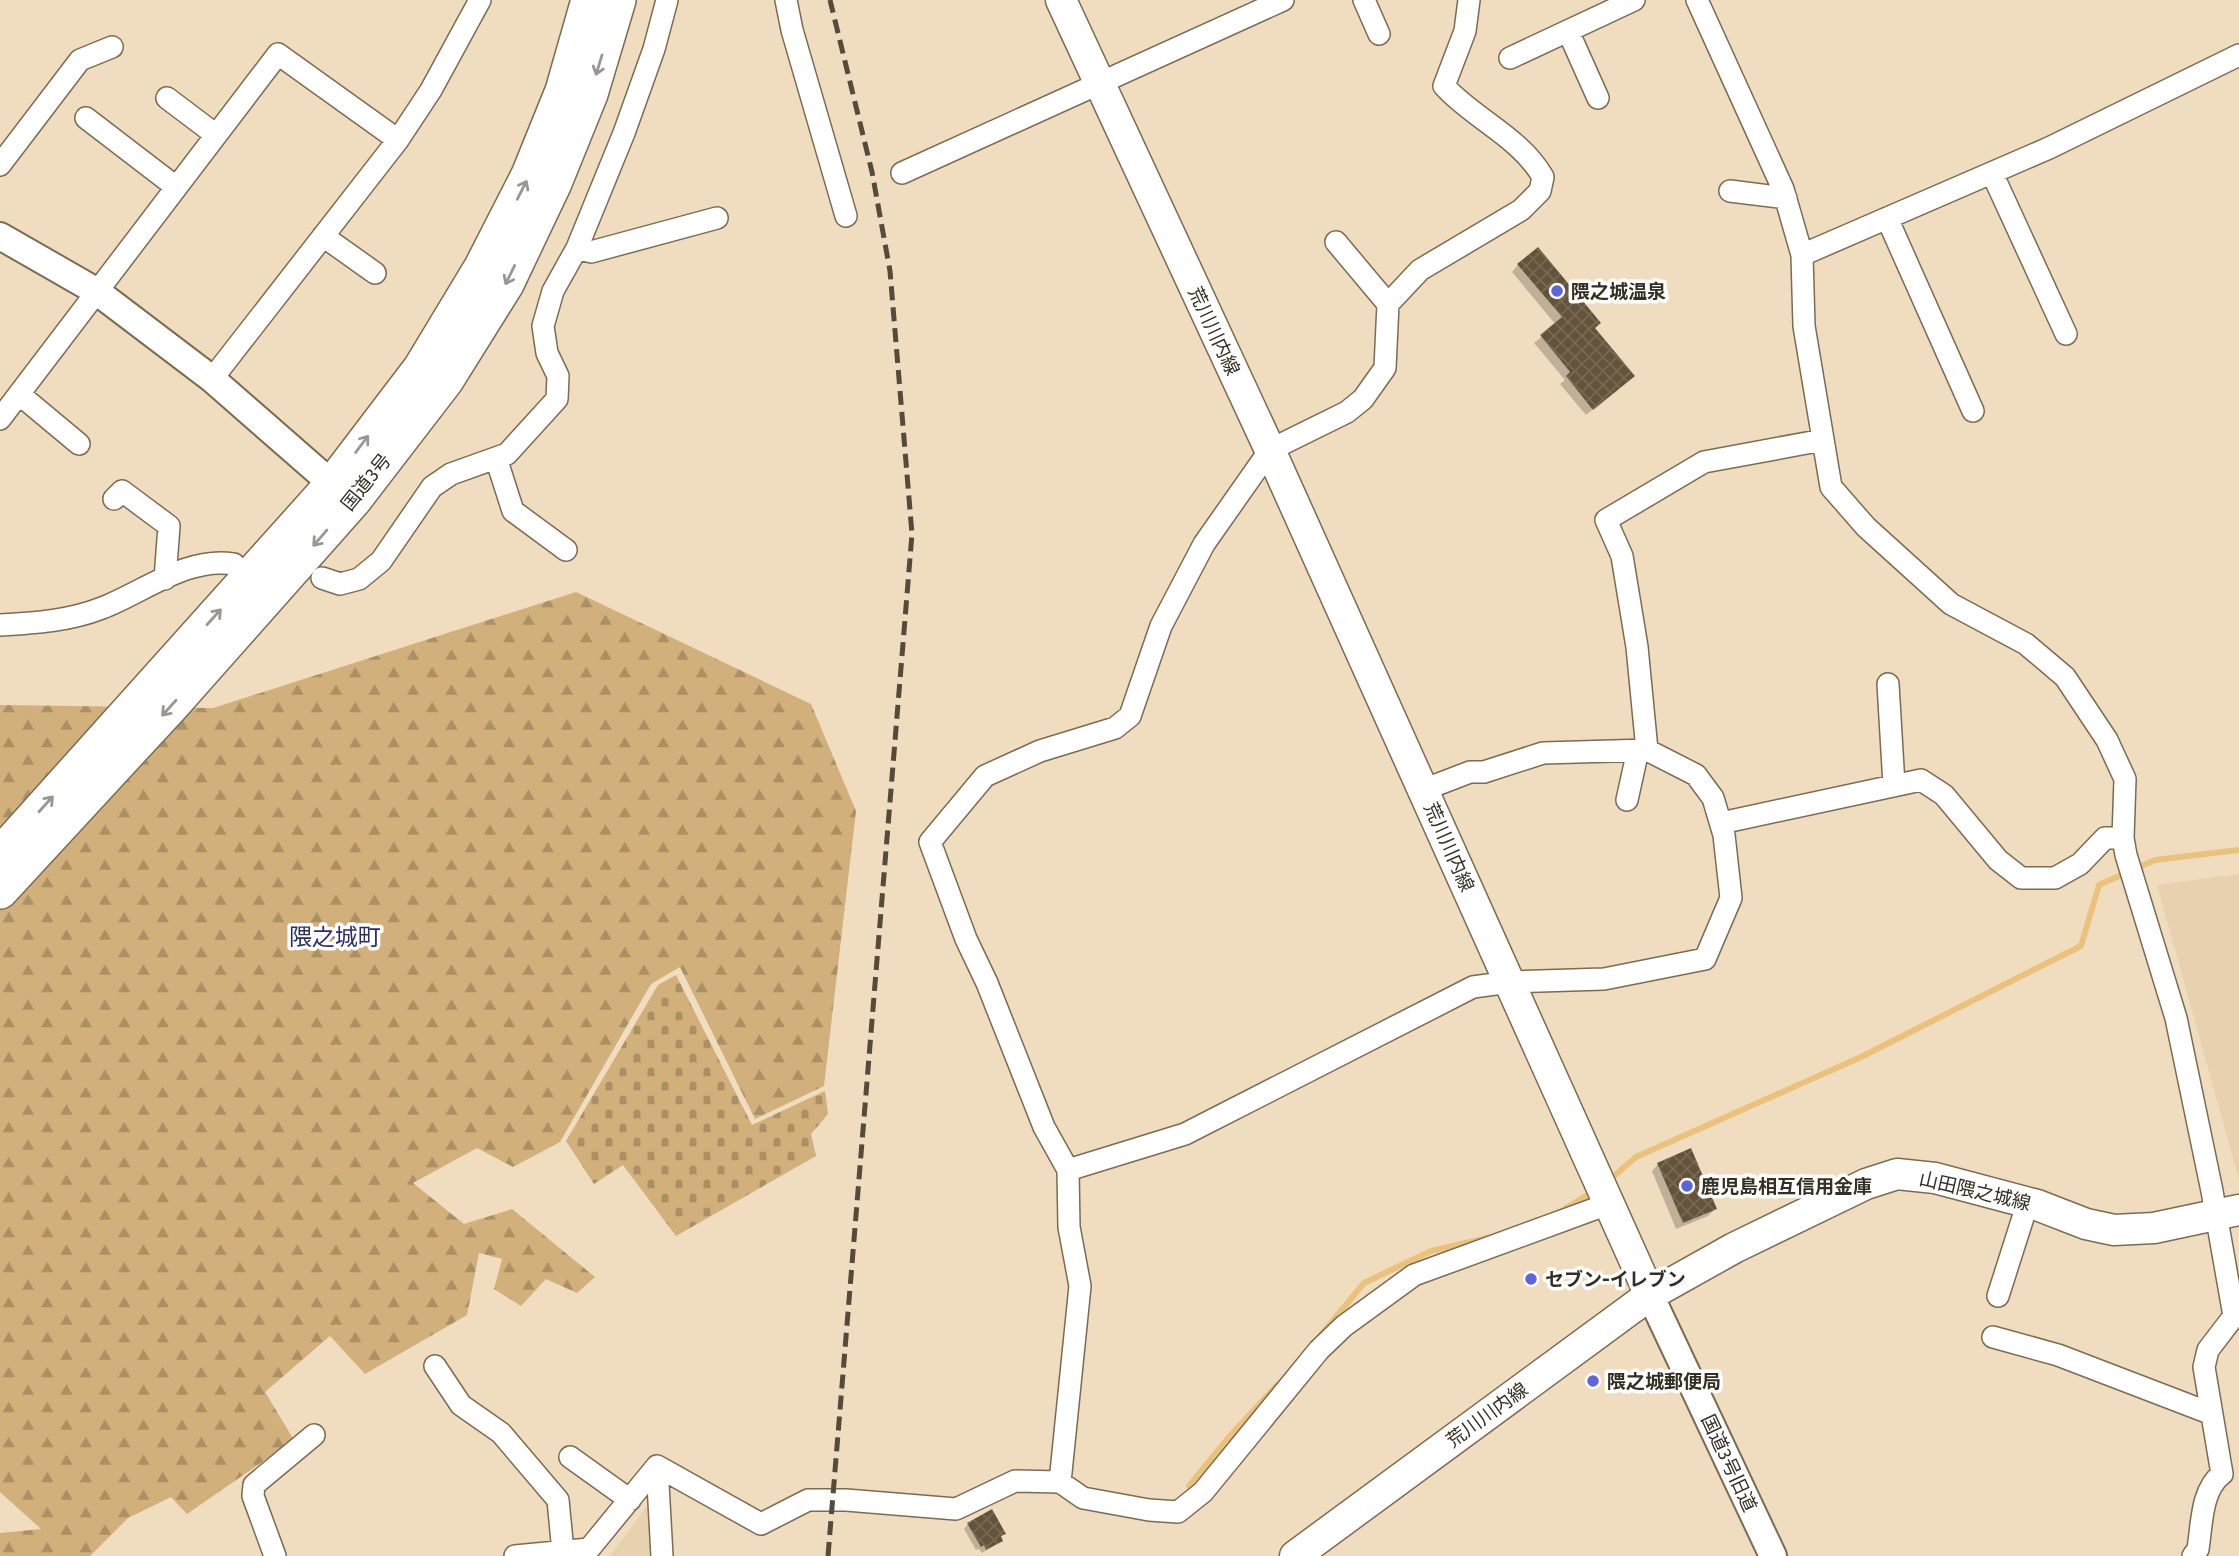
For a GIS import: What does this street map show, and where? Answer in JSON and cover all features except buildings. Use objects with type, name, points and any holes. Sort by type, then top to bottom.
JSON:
[{"type":"highway","name":"国道3号","points":[[0,891],[172,705],[342,493],[482,267],[529,175],[563,91],[589,0]]},
{"type":"highway","name":"国道3号","points":[[0,855],[446,380],[506,284],[554,183],[590,94],[618,0]]},
{"type":"main road","name":"荒川川内線","points":[[1060,0],[1270,450],[1650,1295],[1295,1556]]},
{"type":"main road","name":"山田隈之城線","points":[[1650,1295],[1800,1215],[1866,1184],[1897,1174],[1935,1178],[2028,1202],[2086,1224],[2114,1230],[2154,1228],[2228,1213]]},
{"type":"street","points":[[212,379],[398,140],[431,90],[480,0]]},
{"type":"street","points":[[322,578],[340,584],[359,579],[381,561],[432,487],[451,474],[507,454],[557,399],[558,376],[547,353],[544,326],[553,291],[577,248],[624,133],[654,49],[667,0]]},
{"type":"street","points":[[786,0],[792,30],[846,216]]},
{"type":"street","points":[[902,173],[1283,0]]},
{"type":"street","points":[[1364,0],[1379,34]]},
{"type":"street","points":[[1060,1482],[1080,1286],[1069,1227],[1068,1170],[1044,1127],[987,983],[966,939],[930,842],[985,776],[1040,751],[1115,728],[1130,716],[1161,626],[1185,579],[1204,544],[1270,450],[1347,412],[1363,399],[1385,368],[1388,303],[1420,270],[1521,210],[1540,191],[1543,177],[1535,163],[1515,144],[1457,100],[1444,86],[1465,31],[1469,0]]},
{"type":"street","points":[[1510,58],[1634,0]]},
{"type":"street","points":[[1697,0],[1786,198],[1802,255],[1804,326],[1830,487],[1866,527],[1951,604],[2026,644],[2066,677],[2107,740],[2125,779],[2128,857],[2176,1018],[2228,1213],[2234,1316],[2208,1350],[2204,1367],[2212,1414],[2230,1474],[2213,1480],[2206,1496],[2197,1549],[2193,1556]]},
{"type":"street","points":[[1568,31],[1598,99]]},
{"type":"street","points":[[0,165],[80,60],[112,47]]},
{"type":"street","points":[[0,419],[278,54],[398,140]]},
{"type":"street","points":[[1802,255],[2049,148],[2239,55]]},
{"type":"street","points":[[167,98],[216,135]]},
{"type":"street","points":[[86,118],[176,187]]},
{"type":"street","points":[[1992,173],[2066,334]]},
{"type":"street","points":[[1730,191],[1786,198]]},
{"type":"street","points":[[577,248],[591,252],[717,218]]},
{"type":"street","points":[[1887,218],[1973,411]]},
{"type":"street","points":[[0,236],[96,291],[212,379],[342,493]]},
{"type":"street","points":[[323,236],[375,272]]},
{"type":"street","points":[[1336,242],[1388,303]]},
{"type":"street","points":[[19,394],[79,444]]},
{"type":"street","points":[[1627,800],[1643,750],[1637,647],[1622,556],[1605,520],[1703,462],[1823,440]]},
{"type":"street","points":[[496,458],[513,511],[566,550]]},
{"type":"street","points":[[114,499],[122,491],[169,526],[165,579]]},
{"type":"street","points":[[0,625],[59,621],[101,609],[197,565],[220,562],[234,564]]},
{"type":"street","points":[[1888,684],[1895,785]]},
{"type":"street","points":[[1068,1170],[1185,1134],[1473,987],[1510,982],[1604,979],[1705,959],[1731,898],[1721,822],[1713,798],[1696,775],[1643,750],[1543,753],[1484,772],[1470,772],[1423,790]]},
{"type":"street","points":[[1721,822],[1921,780],[1944,795],[1998,860],[2021,878],[2054,878],[2080,864],[2105,838],[2128,857]]},
{"type":"street","points":[[657,1466],[761,1524],[808,1500],[846,1500],[956,1509],[1014,1481],[1060,1482],[1083,1498],[1149,1510],[1178,1512],[1203,1492],[1319,1350],[1344,1326],[1414,1275],[1604,1193]]},
{"type":"street","points":[[1998,1296],[2028,1202]]},
{"type":"street","name":"国道3号旧道","points":[[1650,1295],[1773,1556]]},
{"type":"street","points":[[1993,1337],[2058,1354],[2212,1414]]},
{"type":"street","points":[[435,1366],[461,1405],[501,1433],[558,1500],[563,1552]]},
{"type":"street","points":[[275,1556],[253,1496],[254,1485],[314,1436]]},
{"type":"street","points":[[570,1457],[630,1500]]},
{"type":"street","points":[[515,1556],[589,1549],[657,1466]]},
{"type":"street","points":[[657,1466],[662,1556]]},
{"type":"shaded area","points":[[2239,874],[2239,1180],[2157,885]]},
{"type":"shaded area","points":[[646,1507],[654,1512],[657,1556],[610,1556]]},
{"type":"green space","points":[[576,592],[811,704],[856,811],[824,1086],[755,1119],[680,967],[651,984],[560,1142],[513,1167],[477,1148],[413,1183],[464,1224],[512,1209],[595,1277],[577,1293],[546,1279],[521,1306],[494,1289],[502,1259],[479,1253],[467,1315],[365,1374],[330,1336],[265,1392],[294,1440],[187,1514],[171,1497],[128,1518],[90,1556],[0,1556],[0,1533],[41,1529],[0,1492],[0,705],[213,708]]},
{"type":"green space","points":[[676,975],[752,1125],[825,1091],[828,1114],[811,1134],[816,1156],[676,1236],[623,1165],[594,1184],[566,1141],[658,985]]},
{"type":"waterway","points":[[1607,1182],[1636,1157],[1859,1058],[2081,946],[2099,885],[2155,860],[2239,850]]},
{"type":"waterway","points":[[1566,1208],[1596,1190]]},
{"type":"waterway","points":[[1321,1335],[1364,1283],[1431,1251],[1487,1238]]},
{"type":"waterway","points":[[1189,1486],[1277,1385]]},
{"type":"railway","points":[[828,1556],[912,534],[890,271],[872,172],[830,0]]},
{"type":"place","name":"隈之城温泉","points":[[1557,291]]},
{"type":"place","name":"鹿児島相互信用金庫","points":[[1687,1186]]},
{"type":"place","name":"セブン-イレブン","points":[[1531,1279]]},
{"type":"place","name":"隈之城郵便局","points":[[1593,1381]]},
{"type":"district","name":"隈之城町","points":[[335,937]]}]
